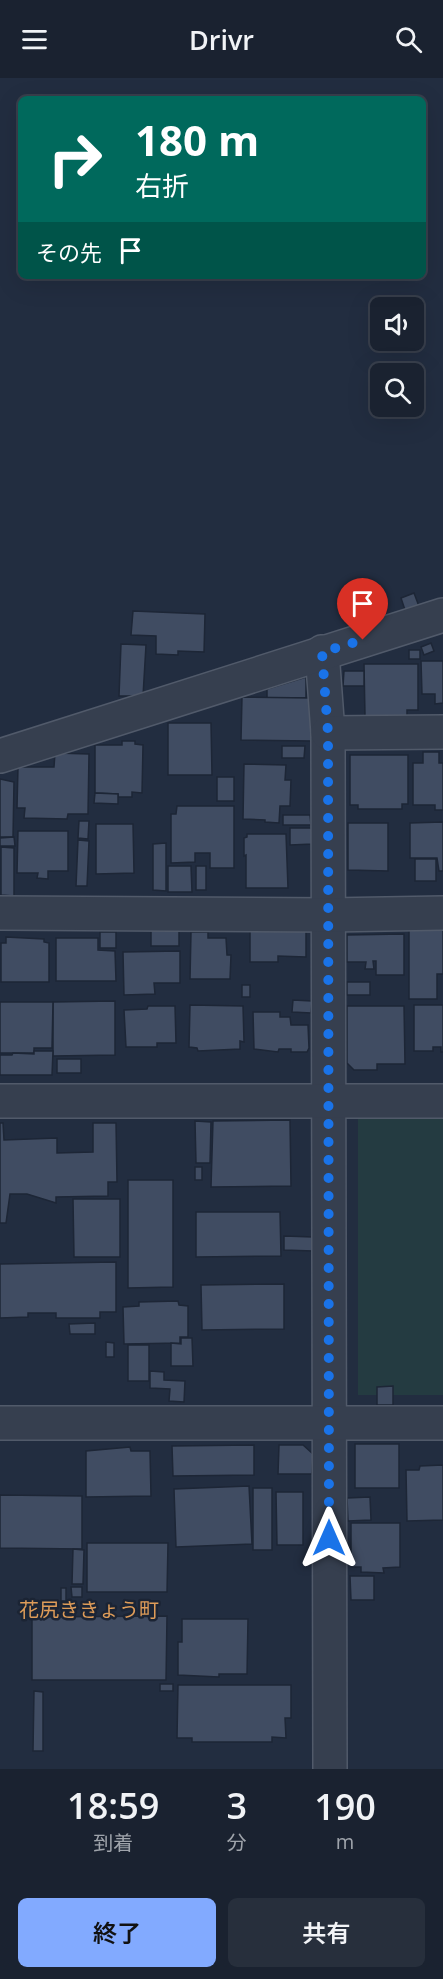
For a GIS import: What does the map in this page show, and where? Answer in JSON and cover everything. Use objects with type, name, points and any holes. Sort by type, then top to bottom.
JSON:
[{"type":"street","points":[[0,756],[443,615]]},
{"type":"street","points":[[322,652],[328,733],[330,1769]]},
{"type":"street","points":[[328,733],[443,732]]},
{"type":"street","points":[[0,913],[328,915],[443,913]]},
{"type":"street","points":[[0,1101],[443,1101]]},
{"type":"street","points":[[0,1423],[443,1423]]},
{"type":"green space","points":[[358,1113],[443,1113],[443,1395],[358,1395]]},
{"type":"building","points":[[414,593],[420,609],[406,613],[401,598]]},
{"type":"building","points":[[133,611],[205,614],[204,652],[178,651],[178,655],[156,654],[156,636],[131,635]]},
{"type":"building","points":[[431,643],[434,651],[424,655],[421,647]]},
{"type":"building","points":[[121,644],[146,645],[143,696],[119,696]]},
{"type":"building","points":[[409,650],[420,650],[420,659],[409,659]]},
{"type":"building","points":[[421,661],[443,661],[443,703],[435,704],[435,694],[422,694]]},
{"type":"building","points":[[364,664],[418,664],[418,710],[407,710],[407,716],[365,716]]},
{"type":"building","points":[[344,671],[364,671],[364,686],[343,686]]},
{"type":"building","points":[[306,677],[306,698],[267,698],[267,689]]},
{"type":"building","points":[[242,697],[311,698],[311,741],[241,740]]},
{"type":"building","points":[[168,723],[211,723],[212,775],[168,775]]},
{"type":"building","points":[[122,741],[135,741],[135,744],[143,745],[142,793],[132,792],[132,797],[118,797],[118,794],[95,793],[95,745],[122,745]]},
{"type":"building","points":[[282,746],[305,746],[304,758],[282,758]]},
{"type":"building","points":[[423,752],[439,752],[439,763],[443,763],[443,810],[435,810],[435,805],[413,805],[413,763],[423,763]]},
{"type":"building","points":[[55,753],[89,754],[88,814],[68,814],[67,819],[24,818],[25,808],[17,808],[18,767],[54,767]]},
{"type":"building","points":[[350,755],[408,755],[408,804],[402,804],[402,809],[358,809],[358,805],[350,805]]},
{"type":"building","points":[[244,764],[286,765],[285,780],[291,780],[290,806],[280,806],[279,823],[243,819]]},
{"type":"building","points":[[217,777],[234,777],[234,801],[217,801]]},
{"type":"building","points":[[0,779],[14,782],[13,837],[0,837]]},
{"type":"building","points":[[95,793],[118,794],[118,804],[94,803]]},
{"type":"building","points":[[177,806],[234,806],[234,868],[210,868],[210,853],[195,853],[195,862],[171,863],[171,814],[176,814]]},
{"type":"building","points":[[283,815],[310,815],[311,825],[283,825]]},
{"type":"building","points":[[79,821],[89,821],[88,839],[78,838]]},
{"type":"building","points":[[443,822],[443,871],[439,871],[437,858],[410,858],[410,823]]},
{"type":"building","points":[[348,823],[388,823],[388,871],[348,870]]},
{"type":"building","points":[[96,824],[133,824],[134,873],[96,874]]},
{"type":"building","points":[[290,828],[313,828],[313,844],[290,845]]},
{"type":"building","points":[[18,831],[68,831],[68,871],[48,871],[48,879],[37,878],[38,873],[17,873]]},
{"type":"building","points":[[247,834],[286,834],[288,888],[246,888],[244,838]]},
{"type":"building","points":[[14,837],[15,846],[0,846],[0,838]]},
{"type":"building","points":[[78,840],[89,841],[87,886],[76,886]]},
{"type":"building","points":[[166,843],[166,891],[153,890],[153,844]]},
{"type":"building","points":[[1,847],[14,848],[14,896],[1,895]]},
{"type":"building","points":[[415,859],[436,859],[436,881],[415,881]]},
{"type":"building","points":[[168,866],[191,866],[192,892],[168,892]]},
{"type":"building","points":[[196,866],[206,866],[206,890],[196,890]]},
{"type":"building","points":[[409,928],[443,928],[443,974],[437,974],[437,999],[409,999]]},
{"type":"building","points":[[151,929],[179,929],[179,946],[151,946]]},
{"type":"building","points":[[250,929],[306,931],[306,957],[278,956],[278,962],[250,962]]},
{"type":"building","points":[[100,932],[116,932],[116,948],[100,948]]},
{"type":"building","points":[[191,932],[208,932],[208,938],[226,938],[227,955],[231,955],[230,979],[190,979]]},
{"type":"building","points":[[404,934],[404,975],[376,975],[376,961],[373,961],[374,969],[365,969],[366,962],[347,962],[347,935]]},
{"type":"building","points":[[6,937],[44,939],[44,942],[49,943],[49,982],[1,982],[1,943],[6,943]]},
{"type":"building","points":[[56,938],[98,938],[98,950],[115,951],[116,981],[56,981]]},
{"type":"building","points":[[180,951],[180,983],[154,983],[155,994],[124,995],[123,952]]},
{"type":"building","points":[[347,982],[370,982],[370,995],[347,995]]},
{"type":"building","points":[[242,985],[250,985],[250,997],[242,997]]},
{"type":"building","points":[[293,1000],[312,1001],[311,1013],[292,1012]]},
{"type":"building","points":[[115,1001],[115,1055],[53,1056],[53,1002]]},
{"type":"building","points":[[0,1002],[53,1002],[52,1048],[34,1048],[34,1053],[0,1053]]},
{"type":"building","points":[[190,1005],[243,1006],[244,1042],[240,1041],[240,1049],[198,1051],[197,1048],[189,1047]]},
{"type":"building","points":[[414,1005],[443,1005],[443,1052],[441,1052],[441,1047],[433,1047],[433,1051],[414,1051]]},
{"type":"building","points":[[148,1006],[175,1006],[176,1043],[157,1043],[157,1047],[126,1047],[124,1010],[147,1009]]},
{"type":"building","points":[[347,1006],[404,1006],[405,1064],[377,1064],[377,1070],[354,1070],[347,1063]]},
{"type":"building","points":[[253,1012],[280,1012],[280,1017],[290,1017],[291,1025],[308,1025],[309,1048],[307,1052],[291,1052],[291,1049],[279,1049],[278,1052],[254,1049]]},
{"type":"building","points":[[34,1051],[53,1051],[52,1075],[0,1075],[0,1055],[34,1054]]},
{"type":"building","points":[[57,1059],[81,1059],[81,1073],[57,1073]]},
{"type":"building","points":[[290,1120],[291,1186],[211,1187],[213,1121]]},
{"type":"building","points":[[195,1121],[211,1122],[210,1163],[196,1163]]},
{"type":"building","points":[[0,1123],[3,1123],[4,1140],[57,1138],[57,1153],[93,1152],[93,1123],[116,1123],[117,1182],[108,1182],[108,1196],[56,1197],[56,1203],[27,1194],[10,1194],[6,1223],[0,1223]]},
{"type":"building","points":[[195,1167],[202,1167],[202,1180],[195,1180]]},
{"type":"building","points":[[128,1180],[173,1180],[173,1287],[128,1288]]},
{"type":"building","points":[[73,1199],[120,1199],[120,1257],[74,1257]]},
{"type":"building","points":[[196,1212],[280,1212],[281,1256],[196,1257]]},
{"type":"building","points":[[284,1236],[313,1237],[313,1251],[284,1250]]},
{"type":"building","points":[[116,1262],[116,1312],[100,1312],[100,1318],[56,1318],[56,1313],[28,1313],[28,1317],[0,1318],[0,1264]]},
{"type":"building","points":[[284,1284],[284,1329],[202,1330],[201,1285]]},
{"type":"building","points":[[178,1301],[179,1305],[188,1306],[188,1337],[180,1337],[180,1343],[124,1344],[123,1307],[139,1306],[139,1302]]},
{"type":"building","points":[[95,1323],[95,1334],[70,1334],[69,1324]]},
{"type":"building","points":[[181,1338],[192,1338],[193,1366],[171,1366],[171,1343],[181,1344]]},
{"type":"building","points":[[106,1342],[114,1343],[114,1357],[106,1357]]},
{"type":"building","points":[[128,1345],[149,1345],[149,1381],[128,1381]]},
{"type":"building","points":[[150,1371],[164,1372],[164,1380],[185,1381],[184,1402],[169,1401],[170,1389],[150,1388]]},
{"type":"building","points":[[393,1386],[393,1405],[377,1405],[377,1387]]},
{"type":"building","points":[[355,1444],[399,1444],[399,1488],[355,1488]]},
{"type":"building","points":[[254,1445],[254,1475],[173,1476],[172,1446]]},
{"type":"building","points":[[279,1445],[303,1445],[313,1454],[312,1474],[278,1474]]},
{"type":"building","points":[[130,1447],[131,1451],[150,1451],[151,1496],[86,1497],[86,1451]]},
{"type":"building","points":[[443,1465],[443,1520],[407,1521],[406,1470],[419,1470],[420,1466]]},
{"type":"building","points":[[249,1486],[252,1544],[176,1547],[174,1489]]},
{"type":"building","points":[[253,1488],[272,1488],[272,1550],[253,1550]]},
{"type":"building","points":[[276,1492],[303,1492],[303,1545],[277,1545]]},
{"type":"building","points":[[0,1495],[82,1496],[82,1549],[0,1548]]},
{"type":"building","points":[[370,1497],[371,1520],[348,1521],[347,1498]]},
{"type":"building","points":[[351,1523],[400,1523],[400,1567],[383,1568],[384,1573],[361,1572],[361,1567],[351,1567]]},
{"type":"building","points":[[87,1543],[168,1543],[167,1592],[87,1592]]},
{"type":"building","points":[[73,1549],[84,1550],[83,1584],[72,1584]]},
{"type":"building","points":[[350,1576],[374,1576],[374,1600],[351,1600]]},
{"type":"building","points":[[71,1587],[82,1587],[82,1597],[72,1597]]},
{"type":"building","points":[[61,1588],[66,1588],[66,1601],[61,1601]]},
{"type":"building","points":[[167,1616],[166,1680],[32,1680],[32,1617]]},
{"type":"building","points":[[182,1619],[248,1619],[247,1674],[219,1674],[219,1677],[178,1675],[178,1642],[182,1642]]},
{"type":"building","points":[[160,1684],[173,1684],[173,1691],[160,1691]]},
{"type":"building","points":[[178,1685],[291,1685],[291,1718],[285,1718],[286,1738],[272,1737],[272,1742],[192,1742],[192,1738],[177,1738]]},
{"type":"building","points":[[34,1691],[43,1692],[43,1751],[33,1751]]},
{"type":"district","name":"花尻ききょう町","points":[[89,1609]]},
{"type":"route","points":[[329,1538],[328,733],[322,652],[363,640]]}]
